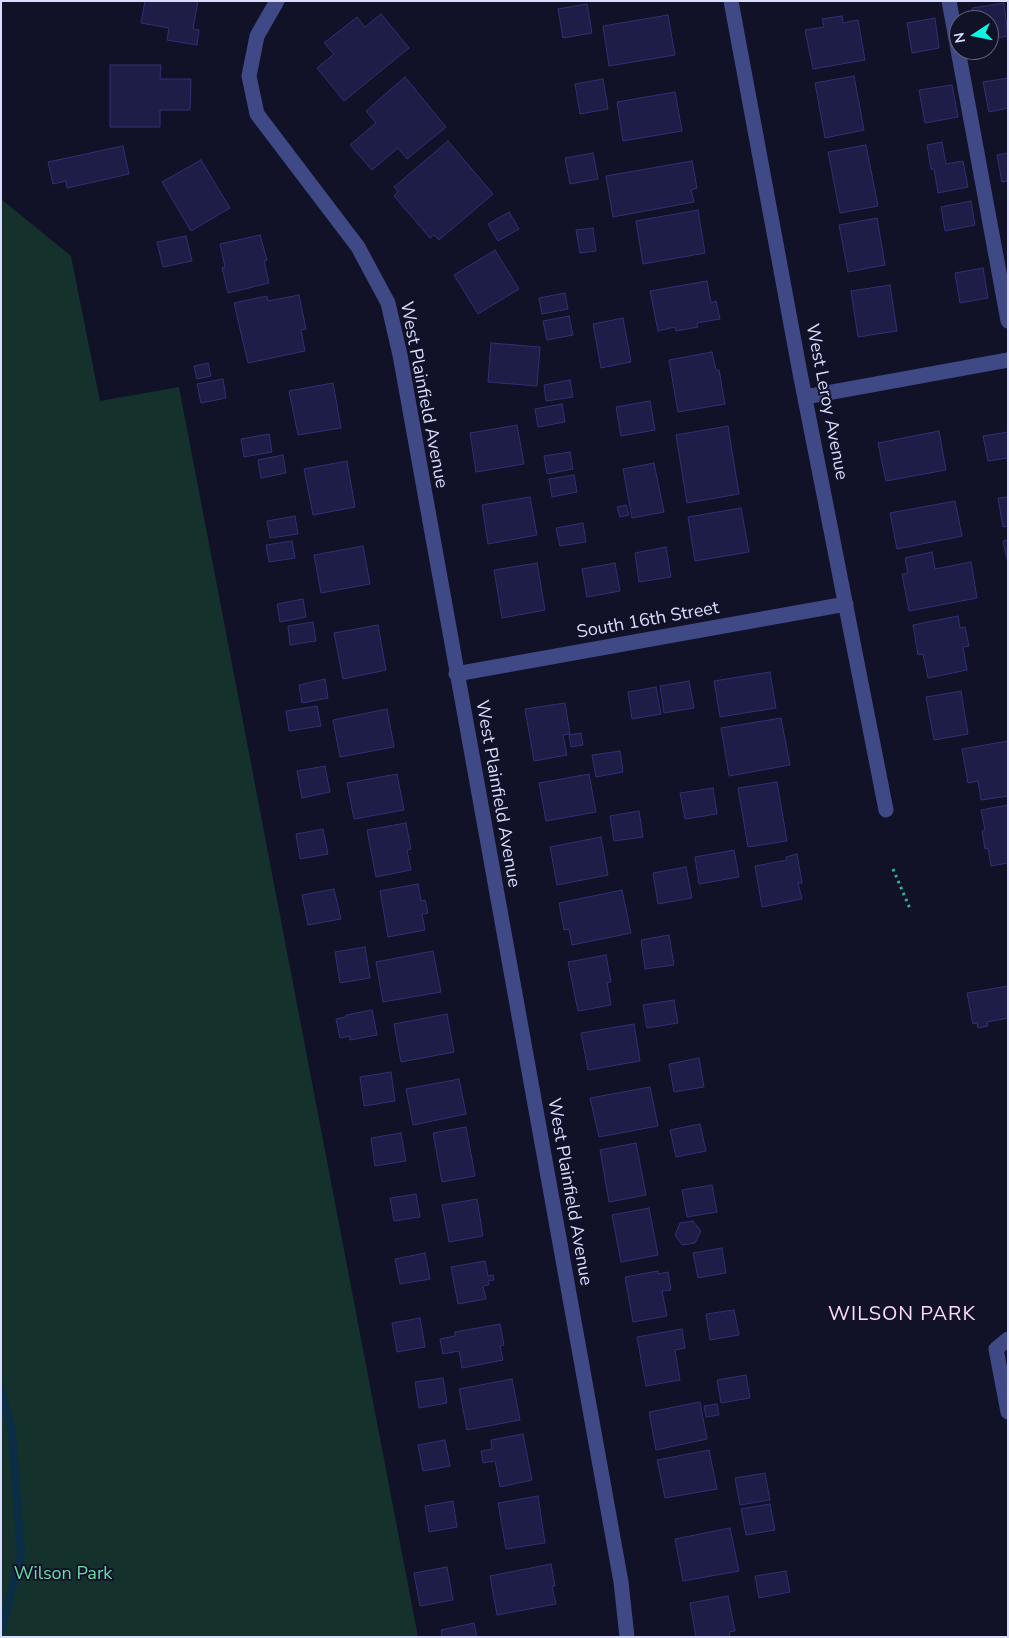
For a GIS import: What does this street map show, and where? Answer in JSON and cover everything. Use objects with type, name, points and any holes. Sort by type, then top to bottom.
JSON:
[{"type":"street","name":"West Plainfield Avenue","points":[[277,1],[257,36],[249,76],[257,114],[358,247],[388,303],[400,354],[456,674],[620,1574],[627,1637]]},
{"type":"street","name":"West Leroy Avenue","points":[[731,1],[805,397],[886,810]]},
{"type":"street","points":[[949,1],[1008,321]]},
{"type":"street","points":[[805,397],[1008,360]]},
{"type":"street","name":"South 16th Street","points":[[456,674],[846,604]]},
{"type":"street","points":[[1008,1339],[996,1349],[1008,1412]]},
{"type":"path","points":[[893,869],[911,911]]},
{"type":"green space","name":"Wilson Park","points":[[1,199],[71,256],[100,401],[179,387],[418,1637],[1,1637]]},
{"type":"building","points":[[145,1],[198,1],[193,29],[199,30],[197,45],[167,40],[169,28],[141,23]]},
{"type":"building","points":[[1004,3],[1008,36],[999,37],[999,10],[972,10],[972,8]]},
{"type":"building","points":[[587,4],[592,33],[563,38],[558,9]]},
{"type":"building","points":[[381,14],[409,48],[344,101],[317,68],[334,54],[324,43],[357,17],[365,27]]},
{"type":"building","points":[[668,15],[675,55],[609,66],[603,26]]},
{"type":"building","points":[[842,16],[843,23],[858,20],[865,60],[813,69],[805,30],[824,27],[822,19]]},
{"type":"building","points":[[935,18],[939,48],[912,53],[907,23]]},
{"type":"building","points":[[110,65],[161,65],[160,79],[191,79],[190,110],[160,110],[160,127],[110,127]]},
{"type":"building","points":[[854,76],[864,130],[825,138],[815,83]]},
{"type":"building","points":[[405,77],[446,127],[407,159],[398,148],[372,170],[350,145],[376,123],[366,111]]},
{"type":"building","points":[[1008,78],[1008,108],[989,112],[983,82]]},
{"type":"building","points":[[603,79],[608,109],[580,114],[575,84]]},
{"type":"building","points":[[952,85],[958,117],[925,123],[919,90]]},
{"type":"building","points":[[675,92],[682,131],[623,141],[617,102]]},
{"type":"building","points":[[448,141],[493,194],[439,240],[434,235],[430,238],[394,196],[398,192],[394,187]]},
{"type":"building","points":[[942,142],[946,164],[963,161],[968,187],[938,193],[927,145]]},
{"type":"building","points":[[866,145],[878,206],[840,213],[828,152]]},
{"type":"building","points":[[123,146],[129,174],[67,188],[66,181],[53,184],[48,162]]},
{"type":"building","points":[[593,153],[598,179],[570,184],[565,158]]},
{"type":"building","points":[[1008,153],[1008,181],[1002,182],[997,155]]},
{"type":"building","points":[[201,160],[230,208],[191,231],[162,182]]},
{"type":"building","points":[[692,161],[697,188],[691,190],[694,202],[613,217],[606,176]]},
{"type":"building","points":[[971,201],[975,225],[945,231],[941,207]]},
{"type":"building","points":[[698,210],[705,253],[643,264],[636,221]]},
{"type":"building","points":[[509,212],[519,229],[498,241],[488,224]]},
{"type":"building","points":[[877,218],[885,265],[848,272],[839,225]]},
{"type":"building","points":[[593,228],[596,251],[580,253],[576,230]]},
{"type":"building","points":[[260,235],[267,260],[264,261],[269,283],[228,293],[222,268],[225,267],[220,244]]},
{"type":"building","points":[[186,236],[192,261],[163,267],[157,242]]},
{"type":"building","points":[[495,250],[519,289],[478,314],[454,275]]},
{"type":"building","points":[[983,268],[988,298],[960,303],[955,273]]},
{"type":"building","points":[[707,281],[711,303],[716,301],[720,319],[697,323],[698,327],[676,331],[675,327],[658,331],[650,291]]},
{"type":"building","points":[[890,285],[897,331],[858,337],[851,291]]},
{"type":"building","points":[[565,293],[568,309],[542,314],[539,298]]},
{"type":"building","points":[[299,295],[306,329],[301,330],[305,351],[248,363],[234,303],[267,296],[268,301]]},
{"type":"building","points":[[569,316],[573,335],[547,340],[543,321]]},
{"type":"building","points":[[623,318],[631,362],[601,368],[593,324]]},
{"type":"building","points":[[491,343],[540,347],[537,386],[488,382]]},
{"type":"building","points":[[712,352],[716,370],[719,370],[725,404],[678,412],[669,360]]},
{"type":"building","points":[[208,363],[211,376],[197,379],[194,366]]},
{"type":"building","points":[[223,379],[226,398],[201,403],[197,384]]},
{"type":"building","points":[[570,380],[573,397],[546,401],[544,385]]},
{"type":"building","points":[[333,383],[341,428],[298,435],[289,391]]},
{"type":"building","points":[[650,401],[655,430],[621,436],[616,407]]},
{"type":"building","points":[[562,404],[565,422],[538,427],[535,409]]},
{"type":"building","points":[[517,425],[524,464],[476,472],[470,433]]},
{"type":"building","points":[[728,426],[739,494],[687,503],[676,435]]},
{"type":"building","points":[[939,431],[946,470],[886,481],[878,443]]},
{"type":"building","points":[[1008,432],[1008,458],[988,461],[983,436]]},
{"type":"building","points":[[269,434],[272,452],[244,457],[241,439]]},
{"type":"building","points":[[570,452],[573,469],[547,474],[544,456]]},
{"type":"building","points":[[283,455],[286,473],[261,478],[258,460]]},
{"type":"building","points":[[347,461],[355,507],[313,515],[304,469]]},
{"type":"building","points":[[654,463],[664,512],[632,518],[623,469]]},
{"type":"building","points":[[574,475],[577,492],[552,497],[549,479]]},
{"type":"building","points":[[530,497],[537,535],[488,544],[482,505]]},
{"type":"building","points":[[1008,497],[1008,526],[1003,527],[998,498]]},
{"type":"building","points":[[955,501],[962,536],[897,549],[890,513]]},
{"type":"building","points":[[626,505],[629,515],[620,517],[617,507]]},
{"type":"building","points":[[741,508],[749,552],[695,561],[688,517]]},
{"type":"building","points":[[295,516],[298,534],[270,538],[267,521]]},
{"type":"building","points":[[583,523],[586,542],[560,546],[556,528]]},
{"type":"building","points":[[1008,540],[1008,563],[1003,541]]},
{"type":"building","points":[[292,541],[295,558],[269,562],[266,545]]},
{"type":"building","points":[[363,546],[370,584],[321,593],[314,555]]},
{"type":"building","points":[[666,547],[671,577],[639,582],[635,553]]},
{"type":"building","points":[[932,552],[935,569],[971,562],[977,598],[909,611],[902,574],[908,573],[905,558]]},
{"type":"building","points":[[537,563],[545,610],[502,618],[494,570]]},
{"type":"building","points":[[615,563],[620,591],[587,597],[582,569]]},
{"type":"building","points":[[303,599],[306,617],[280,622],[277,604]]},
{"type":"building","points":[[958,616],[960,628],[965,627],[969,646],[963,647],[967,670],[928,678],[923,654],[918,655],[913,625]]},
{"type":"building","points":[[313,622],[316,641],[290,645],[288,626]]},
{"type":"building","points":[[378,625],[386,670],[343,679],[334,633]]},
{"type":"building","points":[[770,672],[776,708],[720,717],[714,681]]},
{"type":"building","points":[[325,679],[328,698],[302,703],[299,685]]},
{"type":"building","points":[[689,681],[694,708],[664,713],[660,686]]},
{"type":"building","points":[[656,687],[661,714],[632,719],[628,692]]},
{"type":"building","points":[[961,691],[968,734],[934,740],[926,697]]},
{"type":"building","points":[[565,703],[570,734],[563,735],[567,755],[534,761],[525,709]]},
{"type":"building","points":[[317,706],[321,726],[289,731],[286,711]]},
{"type":"building","points":[[387,709],[394,747],[340,757],[333,720]]},
{"type":"building","points":[[781,718],[790,765],[729,776],[721,728]]},
{"type":"building","points":[[581,733],[583,745],[571,747],[569,735]]},
{"type":"building","points":[[1008,741],[1008,796],[981,800],[978,781],[968,783],[962,749]]},
{"type":"building","points":[[620,751],[623,772],[596,777],[592,755]]},
{"type":"building","points":[[325,766],[330,792],[302,798],[297,771]]},
{"type":"building","points":[[397,774],[404,810],[354,819],[347,783]]},
{"type":"building","points":[[589,774],[596,812],[546,821],[539,783]]},
{"type":"building","points":[[777,782],[787,841],[748,847],[738,788]]},
{"type":"building","points":[[713,788],[717,814],[685,819],[680,793]]},
{"type":"building","points":[[1008,805],[1008,863],[991,866],[988,848],[985,849],[982,831],[985,830],[981,810]]},
{"type":"building","points":[[639,811],[643,837],[614,841],[610,816]]},
{"type":"building","points":[[406,823],[411,849],[407,850],[411,870],[376,877],[367,830]]},
{"type":"building","points":[[323,829],[328,854],[300,859],[296,834]]},
{"type":"building","points":[[601,837],[608,875],[557,885],[550,847]]},
{"type":"building","points":[[734,850],[739,877],[699,884],[695,857]]},
{"type":"building","points":[[797,854],[802,883],[798,883],[802,899],[762,907],[755,866],[787,860],[786,857]]},
{"type":"building","points":[[686,867],[692,898],[658,904],[653,873]]},
{"type":"building","points":[[418,884],[421,901],[425,900],[428,913],[422,914],[425,930],[388,937],[380,891]]},
{"type":"building","points":[[334,889],[341,919],[308,925],[302,895]]},
{"type":"building","points":[[622,890],[631,933],[572,945],[569,929],[564,930],[559,903]]},
{"type":"building","points":[[669,935],[674,965],[645,969],[641,940]]},
{"type":"building","points":[[365,947],[370,978],[340,983],[335,952]]},
{"type":"building","points":[[433,951],[441,992],[383,1002],[376,962]]},
{"type":"building","points":[[606,955],[611,982],[607,983],[611,1005],[578,1011],[568,962]]},
{"type":"building","points":[[1008,986],[1008,1018],[987,1022],[988,1026],[978,1028],[977,1023],[973,1024],[967,993]]},
{"type":"building","points":[[674,1000],[678,1023],[647,1028],[643,1005]]},
{"type":"building","points":[[372,1010],[377,1035],[350,1040],[350,1036],[340,1038],[336,1019]]},
{"type":"building","points":[[447,1014],[454,1052],[401,1062],[394,1024]]},
{"type":"building","points":[[634,1024],[640,1061],[588,1070],[581,1033]]},
{"type":"building","points":[[699,1058],[704,1087],[674,1092],[669,1064]]},
{"type":"building","points":[[391,1072],[395,1101],[364,1106],[360,1077]]},
{"type":"building","points":[[459,1079],[466,1114],[413,1125],[406,1089]]},
{"type":"building","points":[[650,1087],[658,1126],[599,1137],[590,1098]]},
{"type":"building","points":[[700,1124],[706,1151],[676,1157],[670,1130]]},
{"type":"building","points":[[466,1127],[475,1176],[442,1182],[433,1133]]},
{"type":"building","points":[[401,1133],[406,1161],[375,1166],[371,1138]]},
{"type":"building","points":[[636,1143],[646,1195],[609,1202],[600,1150]]},
{"type":"building","points":[[712,1185],[717,1212],[687,1217],[682,1190]]},
{"type":"building","points":[[416,1194],[420,1217],[394,1221],[390,1198]]},
{"type":"building","points":[[477,1199],[483,1236],[449,1242],[442,1205]]},
{"type":"building","points":[[649,1208],[658,1255],[621,1262],[612,1215]]},
{"type":"building","points":[[693,1221],[701,1231],[695,1243],[682,1245],[675,1235],[680,1223]]},
{"type":"building","points":[[722,1248],[726,1273],[698,1278],[693,1253]]},
{"type":"building","points":[[425,1253],[430,1279],[400,1284],[395,1259]]},
{"type":"building","points":[[485,1261],[488,1276],[493,1275],[494,1280],[488,1281],[489,1285],[483,1286],[486,1299],[458,1304],[451,1267]]},
{"type":"building","points":[[658,1271],[658,1274],[668,1272],[671,1290],[662,1291],[667,1316],[633,1322],[625,1277]]},
{"type":"building","points":[[734,1310],[739,1335],[710,1340],[706,1314]]},
{"type":"building","points":[[420,1318],[425,1347],[397,1352],[392,1323]]},
{"type":"building","points":[[500,1324],[504,1345],[500,1346],[503,1360],[462,1368],[459,1351],[443,1354],[440,1339],[455,1336],[455,1332]]},
{"type":"building","points":[[682,1329],[685,1348],[675,1350],[680,1380],[646,1386],[637,1337]]},
{"type":"building","points":[[746,1375],[750,1398],[721,1403],[717,1380]]},
{"type":"building","points":[[443,1378],[447,1403],[419,1408],[415,1382]]},
{"type":"building","points":[[512,1379],[520,1420],[467,1430],[459,1389]]},
{"type":"building","points":[[700,1402],[707,1439],[656,1450],[649,1412]]},
{"type":"building","points":[[717,1404],[719,1415],[706,1417],[704,1406]]},
{"type":"building","points":[[523,1434],[532,1480],[500,1487],[495,1461],[483,1463],[481,1451],[492,1449],[491,1440]]},
{"type":"building","points":[[445,1440],[450,1466],[423,1471],[418,1445]]},
{"type":"building","points":[[709,1450],[717,1489],[665,1498],[657,1460]]},
{"type":"building","points":[[765,1473],[770,1500],[740,1505],[735,1478]]},
{"type":"building","points":[[538,1496],[545,1543],[506,1549],[498,1503]]},
{"type":"building","points":[[453,1501],[457,1527],[429,1532],[425,1506]]},
{"type":"building","points":[[770,1504],[775,1530],[746,1535],[741,1509]]},
{"type":"building","points":[[730,1528],[739,1571],[683,1581],[675,1539]]},
{"type":"building","points":[[551,1564],[555,1586],[552,1586],[556,1604],[497,1615],[490,1576]]},
{"type":"building","points":[[447,1567],[453,1600],[420,1606],[414,1573]]},
{"type":"building","points":[[786,1571],[790,1592],[759,1598],[755,1576]]},
{"type":"building","points":[[728,1596],[735,1631],[729,1632],[730,1637],[696,1637],[690,1603]]},
{"type":"building","points":[[474,1623],[477,1637],[442,1637],[441,1630]]},
{"type":"waterway","points":[[1,1390],[12,1431],[21,1554],[1,1632]]},
{"type":"district","name":"WILSON PARK","points":[[902,1315]]}]
